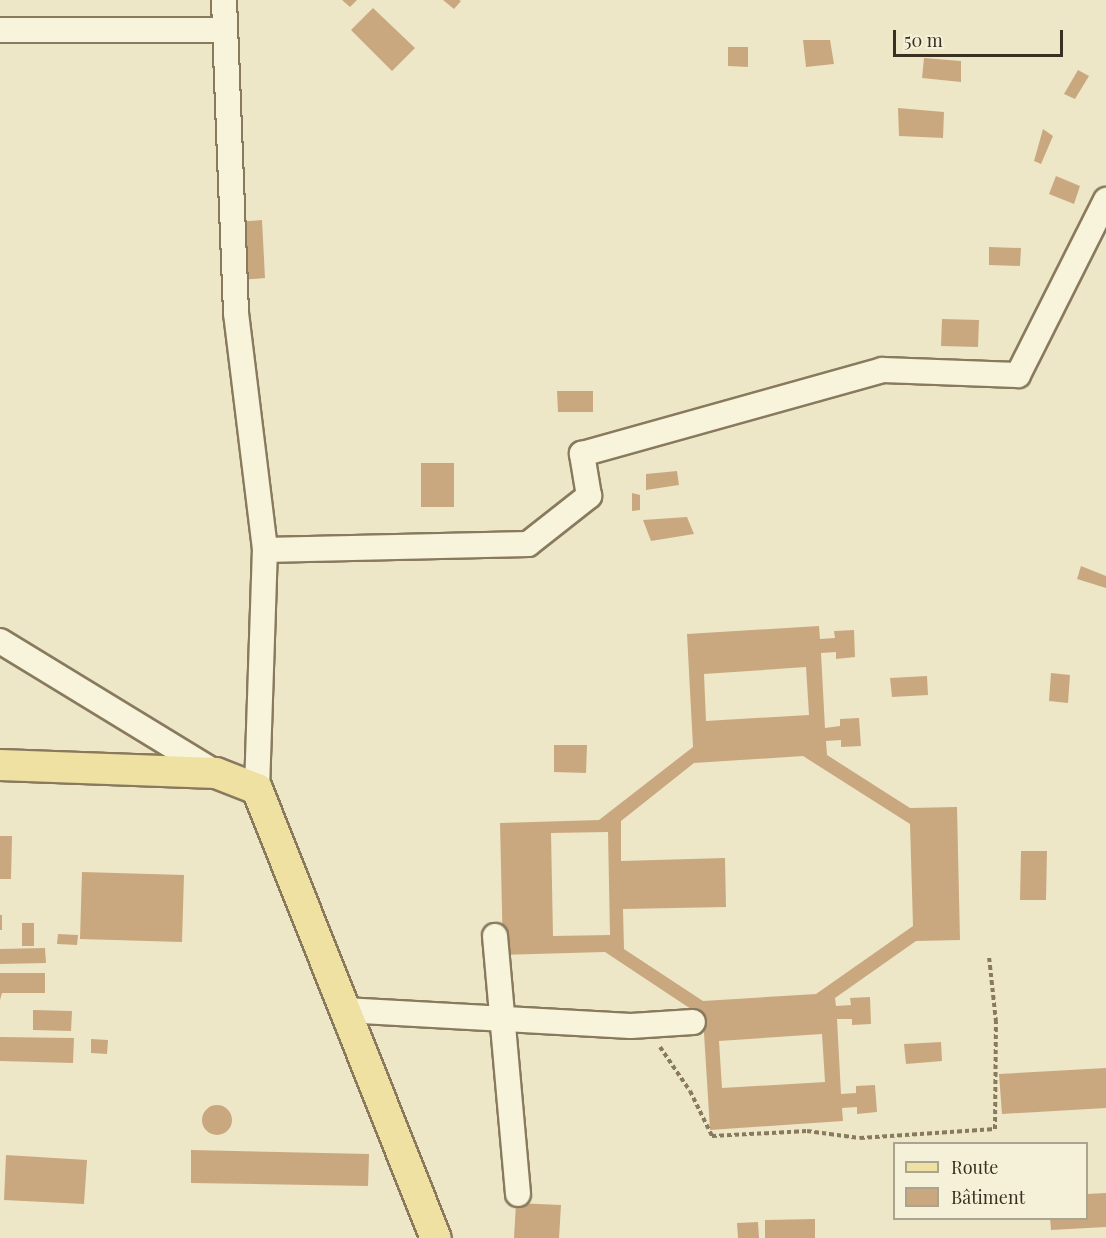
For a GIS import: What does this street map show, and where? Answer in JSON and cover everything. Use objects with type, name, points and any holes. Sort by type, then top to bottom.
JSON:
[{"type":"main road","points":[[0,765],[216,773],[257,789],[436,1238]]},
{"type":"street","points":[[224,0],[236,313],[265,550],[257,789]]},
{"type":"street","points":[[0,30],[224,30]]},
{"type":"street","points":[[265,550],[528,544],[589,496],[582,454],[882,369],[1018,375],[1106,200]]},
{"type":"street","points":[[0,641],[216,773]]},
{"type":"street","points":[[495,936],[518,1194]]},
{"type":"street","points":[[344,1010],[631,1026],[693,1022]]},
{"type":"path","points":[[631,1026],[649,1037],[670,1057],[712,1136],[807,1131],[860,1138],[995,1129],[996,1022],[989,957]]},
{"type":"building","points":[[342,0],[357,0],[350,7]]},
{"type":"building","points":[[443,0],[459,0],[461,1],[454,9]]},
{"type":"building","points":[[373,8],[415,48],[392,71],[351,30]]},
{"type":"building","points":[[803,40],[830,40],[834,64],[806,67]]},
{"type":"building","points":[[728,47],[748,47],[748,67],[728,66]]},
{"type":"building","points":[[924,58],[961,61],[961,82],[922,78]]},
{"type":"building","points":[[1078,70],[1089,76],[1075,99],[1064,94]]},
{"type":"building","points":[[898,108],[944,112],[943,138],[899,136]]},
{"type":"building","points":[[1043,129],[1053,136],[1041,164],[1034,161]]},
{"type":"building","points":[[1056,176],[1080,186],[1074,204],[1049,194]]},
{"type":"building","points":[[262,220],[265,278],[240,280],[237,222]]},
{"type":"building","points":[[989,247],[1021,248],[1020,266],[989,265]]},
{"type":"building","points":[[942,319],[979,320],[978,347],[941,346]]},
{"type":"building","points":[[557,391],[593,391],[593,412],[558,412]]},
{"type":"building","points":[[421,463],[454,463],[454,507],[421,507]]},
{"type":"building","points":[[677,471],[679,485],[646,490],[646,474]]},
{"type":"building","points":[[632,493],[640,495],[640,510],[632,511]]},
{"type":"building","points":[[687,517],[694,534],[651,541],[643,520]]},
{"type":"building","points":[[1081,566],[1106,576],[1106,588],[1077,579]]},
{"type":"building","points":[[819,626],[820,639],[835,638],[834,631],[854,630],[855,657],[836,659],[836,652],[821,653],[825,728],[840,726],[840,719],[859,718],[861,746],[841,747],[841,740],[826,741],[827,755],[910,808],[957,807],[960,940],[916,941],[835,998],[836,1006],[851,1005],[850,998],[870,997],[871,1024],[852,1025],[852,1019],[837,1019],[841,1094],[856,1093],[856,1086],[875,1085],[877,1112],[857,1114],[857,1107],[842,1108],[843,1121],[710,1130],[703,1017],[605,952],[503,955],[500,823],[599,820],[693,747],[687,634]],"holes":[[[806,667],[809,715],[706,721],[704,674]],[[803,756],[910,824],[913,926],[816,994],[703,1001],[624,949],[623,909],[726,907],[725,858],[621,861],[621,821],[694,763]],[[608,832],[610,935],[553,936],[551,833]],[[822,1034],[825,1082],[722,1088],[719,1041]]]},
{"type":"building","points":[[1051,673],[1070,675],[1068,703],[1049,701]]},
{"type":"building","points":[[927,676],[928,695],[892,697],[890,678]]},
{"type":"building","points":[[554,745],[587,745],[586,773],[554,772]]},
{"type":"building","points":[[0,836],[12,836],[11,879],[0,879]]},
{"type":"building","points":[[1021,851],[1047,851],[1046,900],[1020,900]]},
{"type":"building","points":[[82,872],[184,875],[182,942],[80,939]]},
{"type":"building","points":[[0,915],[2,915],[2,930],[0,930]]},
{"type":"building","points":[[22,923],[34,923],[34,946],[22,946]]},
{"type":"building","points":[[58,934],[78,935],[77,945],[57,944]]},
{"type":"building","points":[[45,948],[46,963],[0,964],[0,949]]},
{"type":"building","points":[[0,973],[45,973],[45,993],[2,993],[0,1000]]},
{"type":"building","points":[[33,1010],[72,1011],[71,1031],[33,1030]]},
{"type":"building","points":[[0,1037],[74,1038],[73,1063],[0,1061]]},
{"type":"building","points":[[91,1039],[108,1040],[107,1054],[91,1053]]},
{"type":"building","points":[[941,1042],[942,1061],[906,1064],[904,1044]]},
{"type":"building","points":[[1106,1068],[1106,1108],[1002,1114],[999,1074]]},
{"type":"building","points":[[217,1105],[228,1109],[232,1120],[228,1131],[217,1135],[206,1131],[202,1120],[206,1109]]},
{"type":"building","points":[[191,1150],[369,1154],[368,1186],[191,1183]]},
{"type":"building","points":[[6,1155],[87,1160],[84,1204],[4,1200]]},
{"type":"building","points":[[1106,1193],[1106,1227],[1051,1230],[1050,1220],[1088,1220],[1088,1194]]},
{"type":"building","points":[[516,1203],[561,1205],[559,1238],[514,1238]]},
{"type":"building","points":[[815,1219],[815,1238],[765,1238],[765,1220]]},
{"type":"building","points":[[758,1222],[759,1238],[738,1238],[737,1223]]}]
